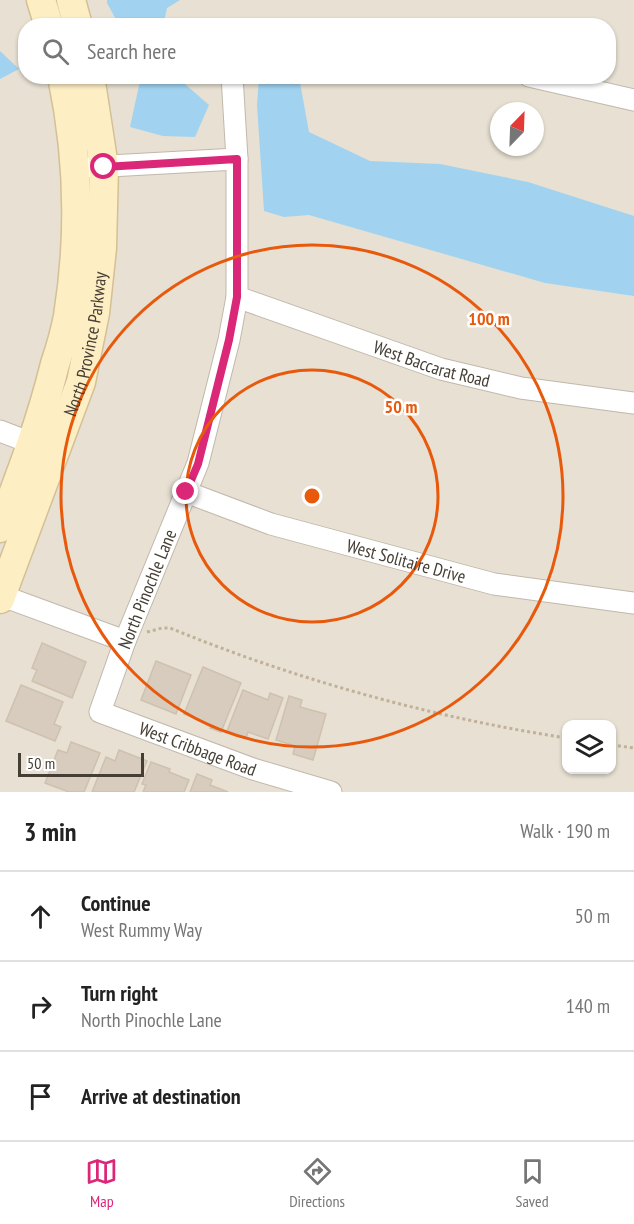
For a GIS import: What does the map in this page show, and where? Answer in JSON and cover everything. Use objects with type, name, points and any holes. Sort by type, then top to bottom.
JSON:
[{"type":"street","points":[[41,0],[46,18]]},
{"type":"street","points":[[71,0],[76,18]]},
{"type":"street","name":"North Province Parkway","points":[[0,596],[44,448],[68,318],[75,258],[76,167],[64,84]]},
{"type":"street","name":"North Province Parkway","points":[[0,528],[81,382],[95,314],[102,248],[104,167],[91,84]]},
{"type":"street","name":"North Pinochle Lane","points":[[100,712],[128,635],[198,464],[229,340],[237,297],[237,159],[232,84]]},
{"type":"street","points":[[564,84],[634,100]]},
{"type":"street","points":[[76,167],[237,159]]},
{"type":"street","name":"West Baccarat Road","points":[[237,297],[441,369],[521,388],[634,403]]},
{"type":"street","points":[[0,431],[44,448]]},
{"type":"street","name":"West Solitaire Drive","points":[[186,492],[271,524],[494,584],[634,603]]},
{"type":"street","points":[[0,596],[128,635]]},
{"type":"street","name":"West Cribbage Road","points":[[100,712],[253,769],[331,792]]},
{"type":"path","points":[[128,635],[170,628],[273,666],[365,695],[533,733],[562,737]]},
{"type":"path","points":[[616,746],[634,748]]},
{"type":"shaded area","points":[[0,0],[634,0],[634,792],[0,792]]},
{"type":"water","points":[[107,0],[180,0],[167,8],[165,18],[115,18]]},
{"type":"water","points":[[0,51],[18,70],[0,79]]},
{"type":"water","points":[[139,84],[185,84],[209,105],[195,137],[163,136],[130,127]]},
{"type":"water","points":[[258,84],[300,84],[309,132],[370,161],[440,164],[528,182],[634,216],[634,296],[545,283],[309,215],[284,217],[264,211],[257,105]]},
{"type":"building","points":[[42,643],[86,662],[72,698],[32,681],[37,670],[32,668]]},
{"type":"building","points":[[156,661],[191,675],[176,714],[141,700]]},
{"type":"building","points":[[203,667],[241,683],[221,732],[210,728],[212,725],[184,714]]},
{"type":"building","points":[[21,685],[63,702],[54,724],[61,727],[55,741],[6,721]]},
{"type":"building","points":[[243,690],[268,700],[270,693],[283,698],[268,739],[248,732],[246,738],[227,731]]},
{"type":"building","points":[[289,696],[302,700],[300,707],[326,714],[313,760],[293,754],[295,746],[276,740]]},
{"type":"building","points":[[71,742],[100,753],[84,792],[69,792],[45,783],[58,750],[67,753]]},
{"type":"building","points":[[119,750],[147,761],[134,792],[92,792],[106,757],[115,761]]},
{"type":"building","points":[[151,762],[170,769],[169,772],[189,780],[184,792],[143,792],[146,785],[142,784]]},
{"type":"building","points":[[197,774],[212,780],[210,785],[228,792],[190,792]]},
{"type":"route","points":[[104,167],[237,159],[237,297],[229,340],[198,464],[186,492]]}]
